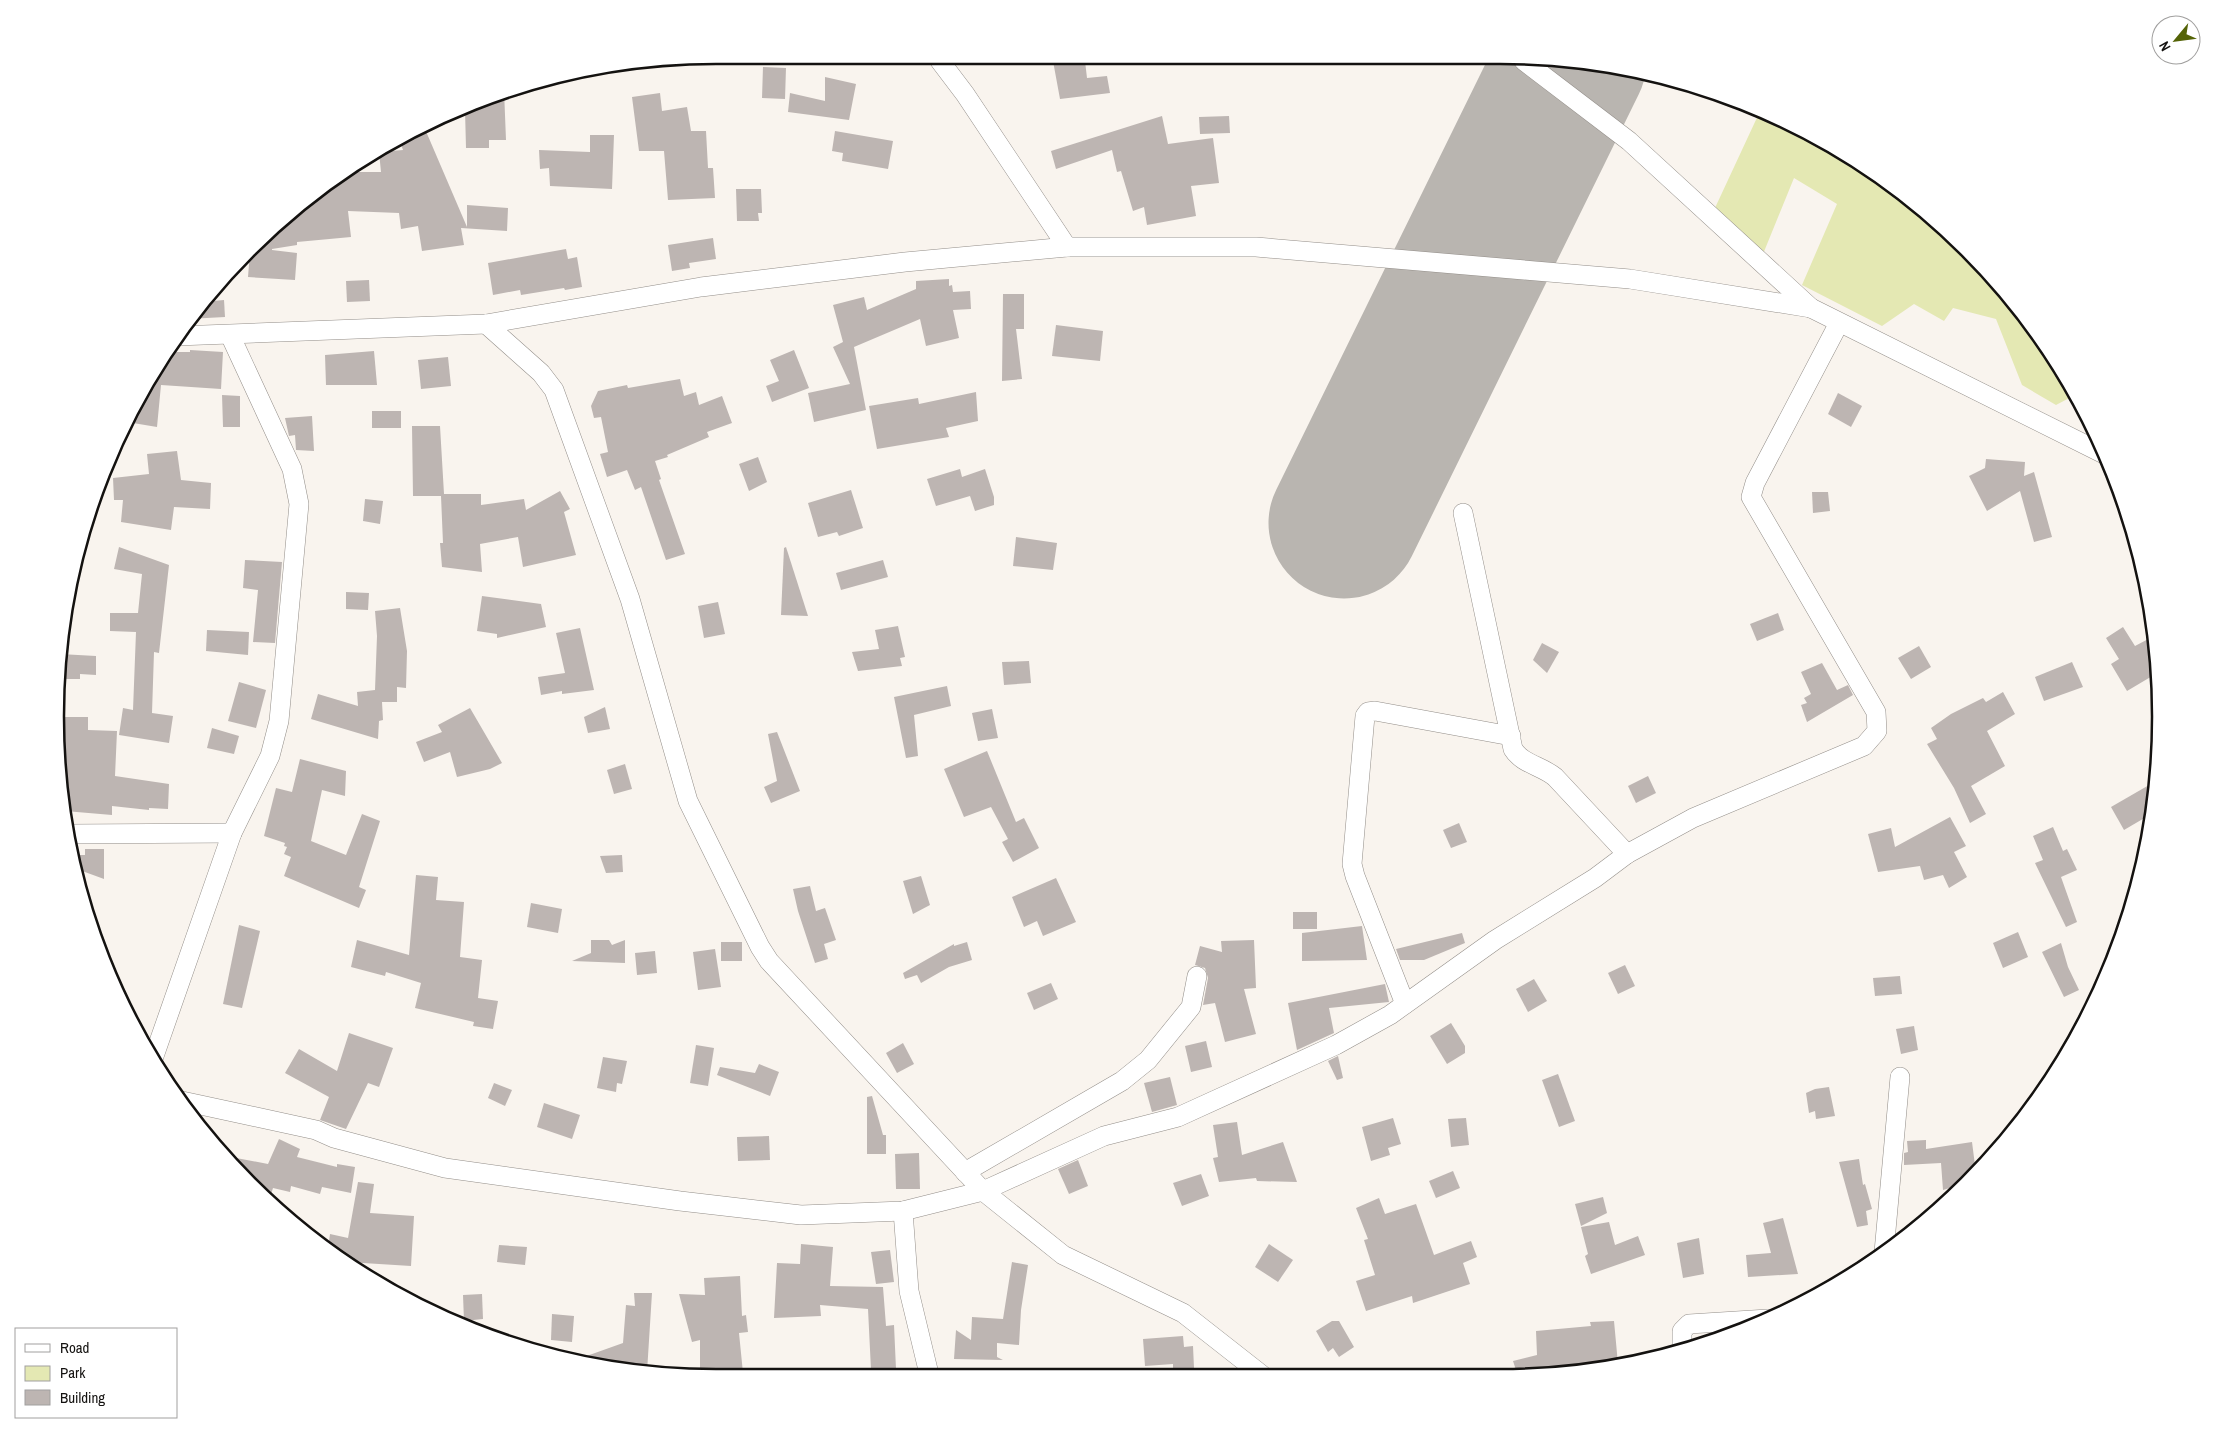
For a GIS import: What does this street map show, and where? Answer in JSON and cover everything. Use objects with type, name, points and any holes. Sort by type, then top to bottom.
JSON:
[{"type":"street","points":[[942,64],[965,94],[1066,247]]},
{"type":"street","points":[[1529,65],[1629,141],[1811,308],[2095,450]]},
{"type":"street","points":[[187,336],[486,324],[701,286],[905,262],[1066,247],[1266,248],[1630,279],[1811,308]]},
{"type":"street","points":[[192,1104],[316,1130],[334,1138],[444,1168],[680,1201],[800,1215],[903,1211],[983,1191],[1104,1136],[1178,1117],[1336,1045],[1390,1015],[1495,940],[1595,878],[1626,854],[1693,818],[1864,746],[1877,731],[1876,712],[1751,497],[1755,483],[1839,323]]},
{"type":"street","points":[[486,324],[541,372],[554,390],[630,599],[688,801],[760,947],[777,971],[983,1191],[1063,1255],[1183,1313],[1254,1369]]},
{"type":"street","points":[[156,1051],[232,833],[270,756],[279,721],[299,504],[292,469],[230,335]]},
{"type":"street","points":[[1463,513],[1513,749],[1522,759],[1551,774],[1626,854]]},
{"type":"street","points":[[1405,1004],[1352,864],[1365,716],[1368,712],[1375,711],[1511,736]]},
{"type":"street","points":[[74,834],[232,833]]},
{"type":"street","points":[[965,1172],[1122,1080],[1148,1060],[1191,1007],[1197,976]]},
{"type":"street","points":[[1885,1243],[1900,1077]]},
{"type":"street","points":[[903,1211],[909,1291],[929,1369]]},
{"type":"street","points":[[1682,1343],[1682,1331],[1689,1324],[1748,1320]]},
{"type":"green space","points":[[1757,117],[1788,131],[1826,151],[1897,199],[1961,255],[2017,319],[2042,354],[2069,398],[2056,405],[2022,385],[1996,319],[1953,308],[1944,321],[1914,304],[1882,326],[1802,285],[1837,204],[1794,178],[1761,259],[1708,223]]},
{"type":"building","points":[[1054,64],[1085,64],[1087,78],[1107,76],[1110,93],[1060,99]]},
{"type":"building","points":[[763,67],[786,68],[785,99],[762,98]]},
{"type":"building","points":[[825,77],[856,84],[849,120],[788,112],[790,93],[825,101]]},
{"type":"building","points":[[660,93],[662,111],[687,107],[691,131],[706,131],[708,168],[713,168],[715,198],[668,200],[664,151],[639,151],[632,97]]},
{"type":"building","points":[[504,99],[506,140],[489,140],[489,148],[466,148],[465,114]]},
{"type":"building","points":[[1162,116],[1168,144],[1213,138],[1219,183],[1191,186],[1196,216],[1147,225],[1144,207],[1133,211],[1121,171],[1117,172],[1112,150],[1056,169],[1051,151]]},
{"type":"building","points":[[1229,116],[1230,133],[1200,134],[1199,117]]},
{"type":"building","points":[[835,131],[893,141],[888,169],[842,161],[843,153],[832,151]]},
{"type":"building","points":[[426,132],[467,227],[467,205],[508,208],[507,231],[461,228],[464,245],[422,251],[418,226],[401,229],[399,213],[348,211],[351,237],[297,242],[297,245],[272,249],[297,253],[295,280],[248,277],[249,261],[286,226],[354,174],[357,172],[381,172],[380,158],[390,151],[403,150],[401,145]]},
{"type":"building","points":[[590,135],[614,135],[612,189],[550,186],[549,168],[540,169],[539,150],[590,152]]},
{"type":"building","points":[[736,189],[761,189],[762,213],[758,213],[759,221],[737,221]]},
{"type":"building","points":[[713,238],[716,259],[689,263],[690,268],[672,271],[668,245]]},
{"type":"building","points":[[566,249],[568,259],[577,257],[582,287],[521,295],[520,290],[493,295],[488,263]]},
{"type":"building","points":[[949,279],[949,286],[952,285],[953,292],[970,291],[971,309],[953,310],[959,338],[926,346],[920,319],[854,347],[866,410],[814,422],[808,393],[850,384],[833,347],[843,342],[833,305],[864,297],[867,310],[916,289],[916,281]]},
{"type":"building","points":[[369,280],[370,301],[347,302],[346,281]]},
{"type":"building","points":[[1003,294],[1024,294],[1024,329],[1016,329],[1022,379],[1002,381]]},
{"type":"building","points":[[224,300],[225,317],[200,318],[214,301]]},
{"type":"building","points":[[1056,325],[1103,331],[1100,361],[1052,356]]},
{"type":"building","points":[[190,350],[223,352],[221,389],[161,385],[157,427],[134,423],[151,390],[175,352],[190,352]]},
{"type":"building","points":[[794,350],[809,388],[772,402],[766,386],[779,381],[770,360]]},
{"type":"building","points":[[374,351],[377,385],[326,385],[325,355]]},
{"type":"building","points":[[448,357],[451,386],[421,389],[418,360]]},
{"type":"building","points":[[680,379],[684,396],[696,392],[699,405],[722,396],[732,423],[707,432],[709,437],[667,455],[668,457],[655,461],[661,479],[659,480],[685,554],[666,560],[641,487],[635,490],[627,470],[607,477],[600,454],[608,452],[601,417],[594,418],[591,406],[598,391],[627,385],[628,388]]},
{"type":"building","points":[[976,392],[978,421],[946,428],[949,437],[877,449],[869,406],[918,398],[919,404]]},
{"type":"building","points":[[1838,393],[1862,406],[1851,427],[1828,414]]},
{"type":"building","points":[[222,395],[240,396],[240,427],[223,427]]},
{"type":"building","points":[[372,411],[401,411],[401,428],[372,428]]},
{"type":"building","points":[[312,416],[314,451],[296,450],[295,435],[289,436],[285,418]]},
{"type":"building","points":[[412,426],[440,426],[444,494],[481,494],[481,505],[524,499],[526,510],[560,491],[570,509],[564,512],[576,555],[523,567],[518,537],[480,544],[482,572],[442,567],[440,543],[443,543],[441,496],[413,496]]},
{"type":"building","points":[[177,451],[181,480],[211,483],[210,509],[174,507],[171,530],[121,522],[123,500],[114,500],[113,478],[149,474],[147,454]]},
{"type":"building","points":[[758,457],[767,482],[749,491],[739,464]]},
{"type":"building","points":[[1986,459],[2025,462],[2024,476],[2034,472],[2052,537],[2034,542],[2020,491],[1987,511],[1969,476],[1985,468]]},
{"type":"building","points":[[960,469],[962,477],[985,469],[994,497],[994,505],[975,511],[970,496],[936,506],[927,479]]},
{"type":"building","points":[[851,490],[863,528],[839,536],[837,532],[818,537],[808,503]]},
{"type":"building","points":[[1812,492],[1828,492],[1830,511],[1813,513]]},
{"type":"building","points":[[365,499],[383,501],[380,524],[363,521]]},
{"type":"building","points":[[1016,537],[1057,543],[1053,570],[1013,566]]},
{"type":"building","points":[[119,547],[169,565],[159,653],[154,652],[152,713],[173,716],[169,743],[119,735],[123,708],[133,710],[136,632],[110,631],[110,613],[138,613],[142,574],[114,569]]},
{"type":"building","points":[[786,547],[808,616],[781,615],[784,548]]},
{"type":"building","points":[[245,560],[282,562],[275,643],[253,642],[258,590],[243,588]]},
{"type":"building","points":[[883,560],[888,577],[841,590],[836,573]]},
{"type":"building","points":[[346,592],[369,593],[368,610],[346,609]]},
{"type":"building","points":[[482,596],[541,604],[546,627],[497,638],[497,634],[477,631]]},
{"type":"building","points":[[718,602],[725,634],[704,638],[698,606]]},
{"type":"building","points":[[400,608],[407,651],[406,688],[397,687],[397,702],[382,702],[383,720],[379,721],[378,739],[311,719],[318,694],[358,706],[357,692],[375,690],[377,636],[375,611]]},
{"type":"building","points":[[1778,613],[1784,630],[1757,641],[1750,624]]},
{"type":"building","points":[[898,626],[905,657],[900,658],[902,666],[858,671],[852,652],[879,649],[875,630]]},
{"type":"building","points":[[2123,627],[2135,646],[2148,639],[2151,677],[2127,691],[2111,664],[2119,659],[2106,638]]},
{"type":"building","points":[[580,628],[594,690],[562,694],[562,691],[541,695],[538,677],[565,673],[556,633]]},
{"type":"building","points":[[207,630],[249,632],[248,655],[206,651]]},
{"type":"building","points":[[1542,643],[1559,652],[1547,673],[1533,660]]},
{"type":"building","points":[[1919,646],[1931,667],[1911,679],[1898,658]]},
{"type":"building","points":[[67,654],[96,656],[96,675],[80,674],[80,679],[65,679]]},
{"type":"building","points":[[1029,661],[1031,683],[1004,685],[1002,662]]},
{"type":"building","points":[[2072,662],[2083,687],[2044,701],[2035,677]]},
{"type":"building","points":[[1822,663],[1837,690],[1848,685],[1853,695],[1807,722],[1801,705],[1807,703],[1804,698],[1811,694],[1801,672]]},
{"type":"building","points":[[239,682],[266,690],[256,728],[228,721]]},
{"type":"building","points":[[947,686],[951,706],[914,715],[918,756],[906,758],[894,697]]},
{"type":"building","points":[[2003,692],[2015,714],[1987,731],[2005,766],[1971,786],[1986,814],[1970,823],[1954,788],[1927,744],[1937,739],[1931,728],[1951,714],[1983,698],[1986,702]]},
{"type":"building","points":[[605,707],[610,729],[588,733],[584,717]]},
{"type":"building","points":[[470,708],[502,763],[490,769],[457,777],[450,752],[424,762],[416,742],[442,732],[438,725]]},
{"type":"building","points":[[992,709],[998,738],[978,741],[972,713]]},
{"type":"building","points":[[64,717],[88,717],[88,730],[117,731],[115,776],[169,784],[168,809],[149,808],[149,810],[112,806],[112,815],[71,811],[65,759]]},
{"type":"building","points":[[212,728],[239,736],[234,754],[207,748]]},
{"type":"building","points":[[777,732],[800,791],[771,803],[764,787],[777,781],[768,734]]},
{"type":"building","points":[[987,751],[1016,822],[1024,818],[1039,848],[1013,862],[1002,842],[1008,839],[991,807],[964,817],[944,769]]},
{"type":"building","points":[[300,759],[346,771],[345,796],[322,790],[311,841],[346,855],[362,814],[380,821],[359,887],[366,890],[359,908],[284,876],[291,857],[284,854],[287,847],[284,846],[285,843],[264,836],[276,788],[292,792]]},
{"type":"building","points":[[625,764],[632,789],[614,794],[607,770]]},
{"type":"building","points":[[1648,776],[1656,793],[1636,803],[1628,786]]},
{"type":"building","points":[[2149,785],[2144,818],[2124,830],[2111,807]]},
{"type":"building","points":[[1950,817],[1966,846],[1954,852],[1967,877],[1949,888],[1943,875],[1924,880],[1920,866],[1878,872],[1868,834],[1891,828],[1895,847]]},
{"type":"building","points":[[1459,823],[1467,842],[1451,848],[1443,830]]},
{"type":"building","points":[[2053,827],[2063,851],[2067,849],[2077,870],[2061,877],[2077,922],[2066,927],[2035,863],[2043,860],[2033,836]]},
{"type":"building","points":[[85,849],[104,849],[104,879],[83,871],[79,855],[85,855]]},
{"type":"building","points":[[622,855],[623,872],[606,873],[600,856]]},
{"type":"building","points":[[416,875],[438,877],[436,900],[464,902],[460,957],[482,960],[478,998],[498,1001],[493,1029],[473,1026],[474,1022],[415,1008],[421,983],[386,972],[385,976],[351,967],[357,940],[409,955]]},
{"type":"building","points":[[921,876],[930,905],[913,914],[903,881]]},
{"type":"building","points":[[1056,878],[1076,922],[1043,936],[1037,921],[1024,927],[1012,897]]},
{"type":"building","points":[[810,886],[816,911],[825,908],[836,940],[824,944],[828,959],[815,963],[793,889]]},
{"type":"building","points":[[531,903],[562,909],[558,933],[527,927]]},
{"type":"building","points":[[1293,912],[1317,912],[1317,929],[1293,929]]},
{"type":"building","points":[[239,925],[260,931],[242,1008],[223,1004]]},
{"type":"building","points":[[1362,926],[1367,960],[1302,961],[1302,933]]},
{"type":"building","points":[[2018,932],[2028,957],[2003,968],[1993,943]]},
{"type":"building","points":[[1462,933],[1465,943],[1424,960],[1400,960],[1396,949]]},
{"type":"building","points":[[591,940],[609,940],[612,945],[625,940],[625,963],[572,961],[591,953]]},
{"type":"building","points":[[1254,940],[1256,988],[1244,989],[1256,1034],[1225,1042],[1215,1003],[1203,1005],[1208,978],[1205,968],[1195,965],[1200,946],[1222,952],[1221,941]]},
{"type":"building","points":[[721,942],[742,942],[742,961],[721,961]]},
{"type":"building","points":[[967,942],[972,960],[949,967],[921,983],[917,975],[905,979],[903,973],[954,944],[954,946]]},
{"type":"building","points":[[2061,943],[2068,967],[2079,990],[2064,997],[2042,952]]},
{"type":"building","points":[[715,949],[721,987],[698,990],[693,952]]},
{"type":"building","points":[[655,951],[657,973],[637,975],[635,953]]},
{"type":"building","points":[[1625,965],[1635,986],[1618,994],[1608,973]]},
{"type":"building","points":[[1900,976],[1902,994],[1875,996],[1873,978]]},
{"type":"building","points":[[1534,979],[1547,1001],[1528,1012],[1516,989]]},
{"type":"building","points":[[1051,983],[1058,999],[1034,1010],[1027,993]]},
{"type":"building","points":[[1385,984],[1389,1002],[1329,1008],[1334,1033],[1297,1050],[1288,1003]]},
{"type":"building","points":[[1451,1023],[1465,1046],[1465,1053],[1447,1064],[1430,1036]]},
{"type":"building","points":[[1914,1026],[1918,1050],[1901,1054],[1896,1029]]},
{"type":"building","points":[[349,1033],[393,1048],[379,1087],[368,1083],[346,1129],[320,1120],[329,1097],[285,1073],[299,1049],[337,1071]]},
{"type":"building","points":[[1206,1041],[1212,1067],[1191,1072],[1185,1046]]},
{"type":"building","points":[[903,1043],[914,1064],[897,1073],[886,1053]]},
{"type":"building","points":[[696,1045],[714,1048],[708,1086],[690,1083]]},
{"type":"building","points":[[1338,1056],[1343,1078],[1337,1080],[1328,1061]]},
{"type":"building","points":[[603,1057],[627,1061],[622,1084],[617,1083],[616,1092],[597,1088]]},
{"type":"building","points":[[759,1064],[779,1072],[770,1096],[717,1075],[720,1067],[755,1073]]},
{"type":"building","points":[[1558,1074],[1575,1121],[1559,1127],[1542,1080]]},
{"type":"building","points":[[1170,1077],[1177,1105],[1152,1112],[1144,1083]]},
{"type":"building","points":[[494,1083],[512,1090],[505,1106],[488,1098]]},
{"type":"building","points":[[1829,1087],[1835,1116],[1816,1119],[1815,1111],[1809,1113],[1806,1093],[1815,1089]]},
{"type":"building","points":[[872,1096],[883,1135],[886,1135],[886,1154],[867,1154],[867,1097]]},
{"type":"building","points":[[544,1103],[580,1115],[572,1139],[537,1127]]},
{"type":"building","points":[[1393,1118],[1401,1144],[1388,1148],[1390,1155],[1371,1161],[1362,1127]]},
{"type":"building","points":[[1466,1118],[1469,1145],[1451,1147],[1448,1119]]},
{"type":"building","points":[[1237,1122],[1242,1155],[1283,1142],[1297,1182],[1257,1181],[1256,1178],[1219,1182],[1213,1158],[1218,1157],[1213,1125]]},
{"type":"building","points":[[769,1136],[770,1160],[738,1161],[737,1137]]},
{"type":"building","points":[[279,1139],[300,1149],[297,1157],[337,1167],[337,1164],[355,1167],[351,1193],[322,1187],[320,1194],[291,1186],[290,1192],[273,1188],[271,1193],[236,1158],[268,1164]]},
{"type":"building","points":[[1926,1140],[1926,1149],[1972,1142],[1975,1163],[1951,1188],[1943,1190],[1941,1163],[1904,1165],[1904,1153],[1908,1152],[1907,1141]]},
{"type":"building","points":[[919,1153],[920,1189],[896,1189],[895,1154]]},
{"type":"building","points":[[1859,1159],[1863,1185],[1865,1184],[1872,1209],[1866,1211],[1868,1225],[1857,1227],[1839,1162]]},
{"type":"building","points":[[1078,1160],[1088,1186],[1069,1194],[1058,1169]]},
{"type":"building","points":[[1453,1171],[1460,1188],[1436,1198],[1429,1181]]},
{"type":"building","points":[[1201,1174],[1209,1196],[1182,1206],[1173,1183]]},
{"type":"building","points":[[358,1182],[374,1184],[370,1213],[414,1216],[411,1266],[360,1263],[329,1241],[330,1234],[348,1238]]},
{"type":"building","points":[[1603,1197],[1607,1213],[1581,1226],[1575,1204]]},
{"type":"building","points":[[1379,1198],[1385,1214],[1416,1204],[1434,1255],[1471,1241],[1477,1257],[1463,1263],[1470,1284],[1413,1303],[1412,1296],[1366,1311],[1356,1281],[1375,1275],[1364,1240],[1368,1239],[1356,1208]]},
{"type":"building","points":[[1783,1218],[1798,1274],[1748,1277],[1746,1255],[1771,1253],[1763,1223]]},
{"type":"building","points":[[1609,1222],[1615,1245],[1638,1236],[1645,1255],[1591,1274],[1585,1256],[1588,1254],[1581,1227]]},
{"type":"building","points":[[1699,1238],[1704,1274],[1683,1278],[1677,1243]]},
{"type":"building","points":[[801,1244],[833,1247],[830,1286],[883,1287],[886,1326],[894,1325],[896,1369],[871,1369],[868,1309],[820,1305],[821,1316],[774,1318],[777,1263],[800,1264]]},
{"type":"building","points":[[1269,1244],[1293,1260],[1278,1282],[1255,1267]]},
{"type":"building","points":[[499,1245],[527,1247],[525,1265],[497,1262]]},
{"type":"building","points":[[890,1250],[894,1282],[876,1284],[871,1252]]},
{"type":"building","points":[[1012,1262],[1028,1265],[1021,1310],[1019,1345],[997,1343],[997,1357],[1003,1360],[954,1359],[956,1330],[971,1340],[972,1317],[1003,1319]]},
{"type":"building","points":[[740,1276],[742,1316],[746,1315],[748,1332],[739,1333],[743,1369],[700,1369],[700,1340],[692,1342],[679,1294],[705,1295],[704,1278]]},
{"type":"building","points":[[634,1293],[652,1293],[647,1366],[586,1356],[623,1343],[626,1305],[635,1306]]},
{"type":"building","points":[[482,1294],[483,1319],[468,1321],[464,1319],[463,1295]]},
{"type":"building","points":[[552,1314],[574,1316],[572,1342],[551,1340]]},
{"type":"building","points":[[1332,1321],[1339,1321],[1354,1347],[1339,1357],[1333,1348],[1328,1352],[1316,1331]]},
{"type":"building","points":[[1614,1321],[1617,1359],[1585,1364],[1516,1369],[1513,1361],[1537,1355],[1536,1331],[1591,1326],[1590,1322]]},
{"type":"building","points":[[1183,1336],[1184,1347],[1193,1346],[1194,1368],[1173,1369],[1173,1364],[1145,1366],[1143,1339]]},
{"type":"runway","points":[[1344,523],[1568,67]]}]
